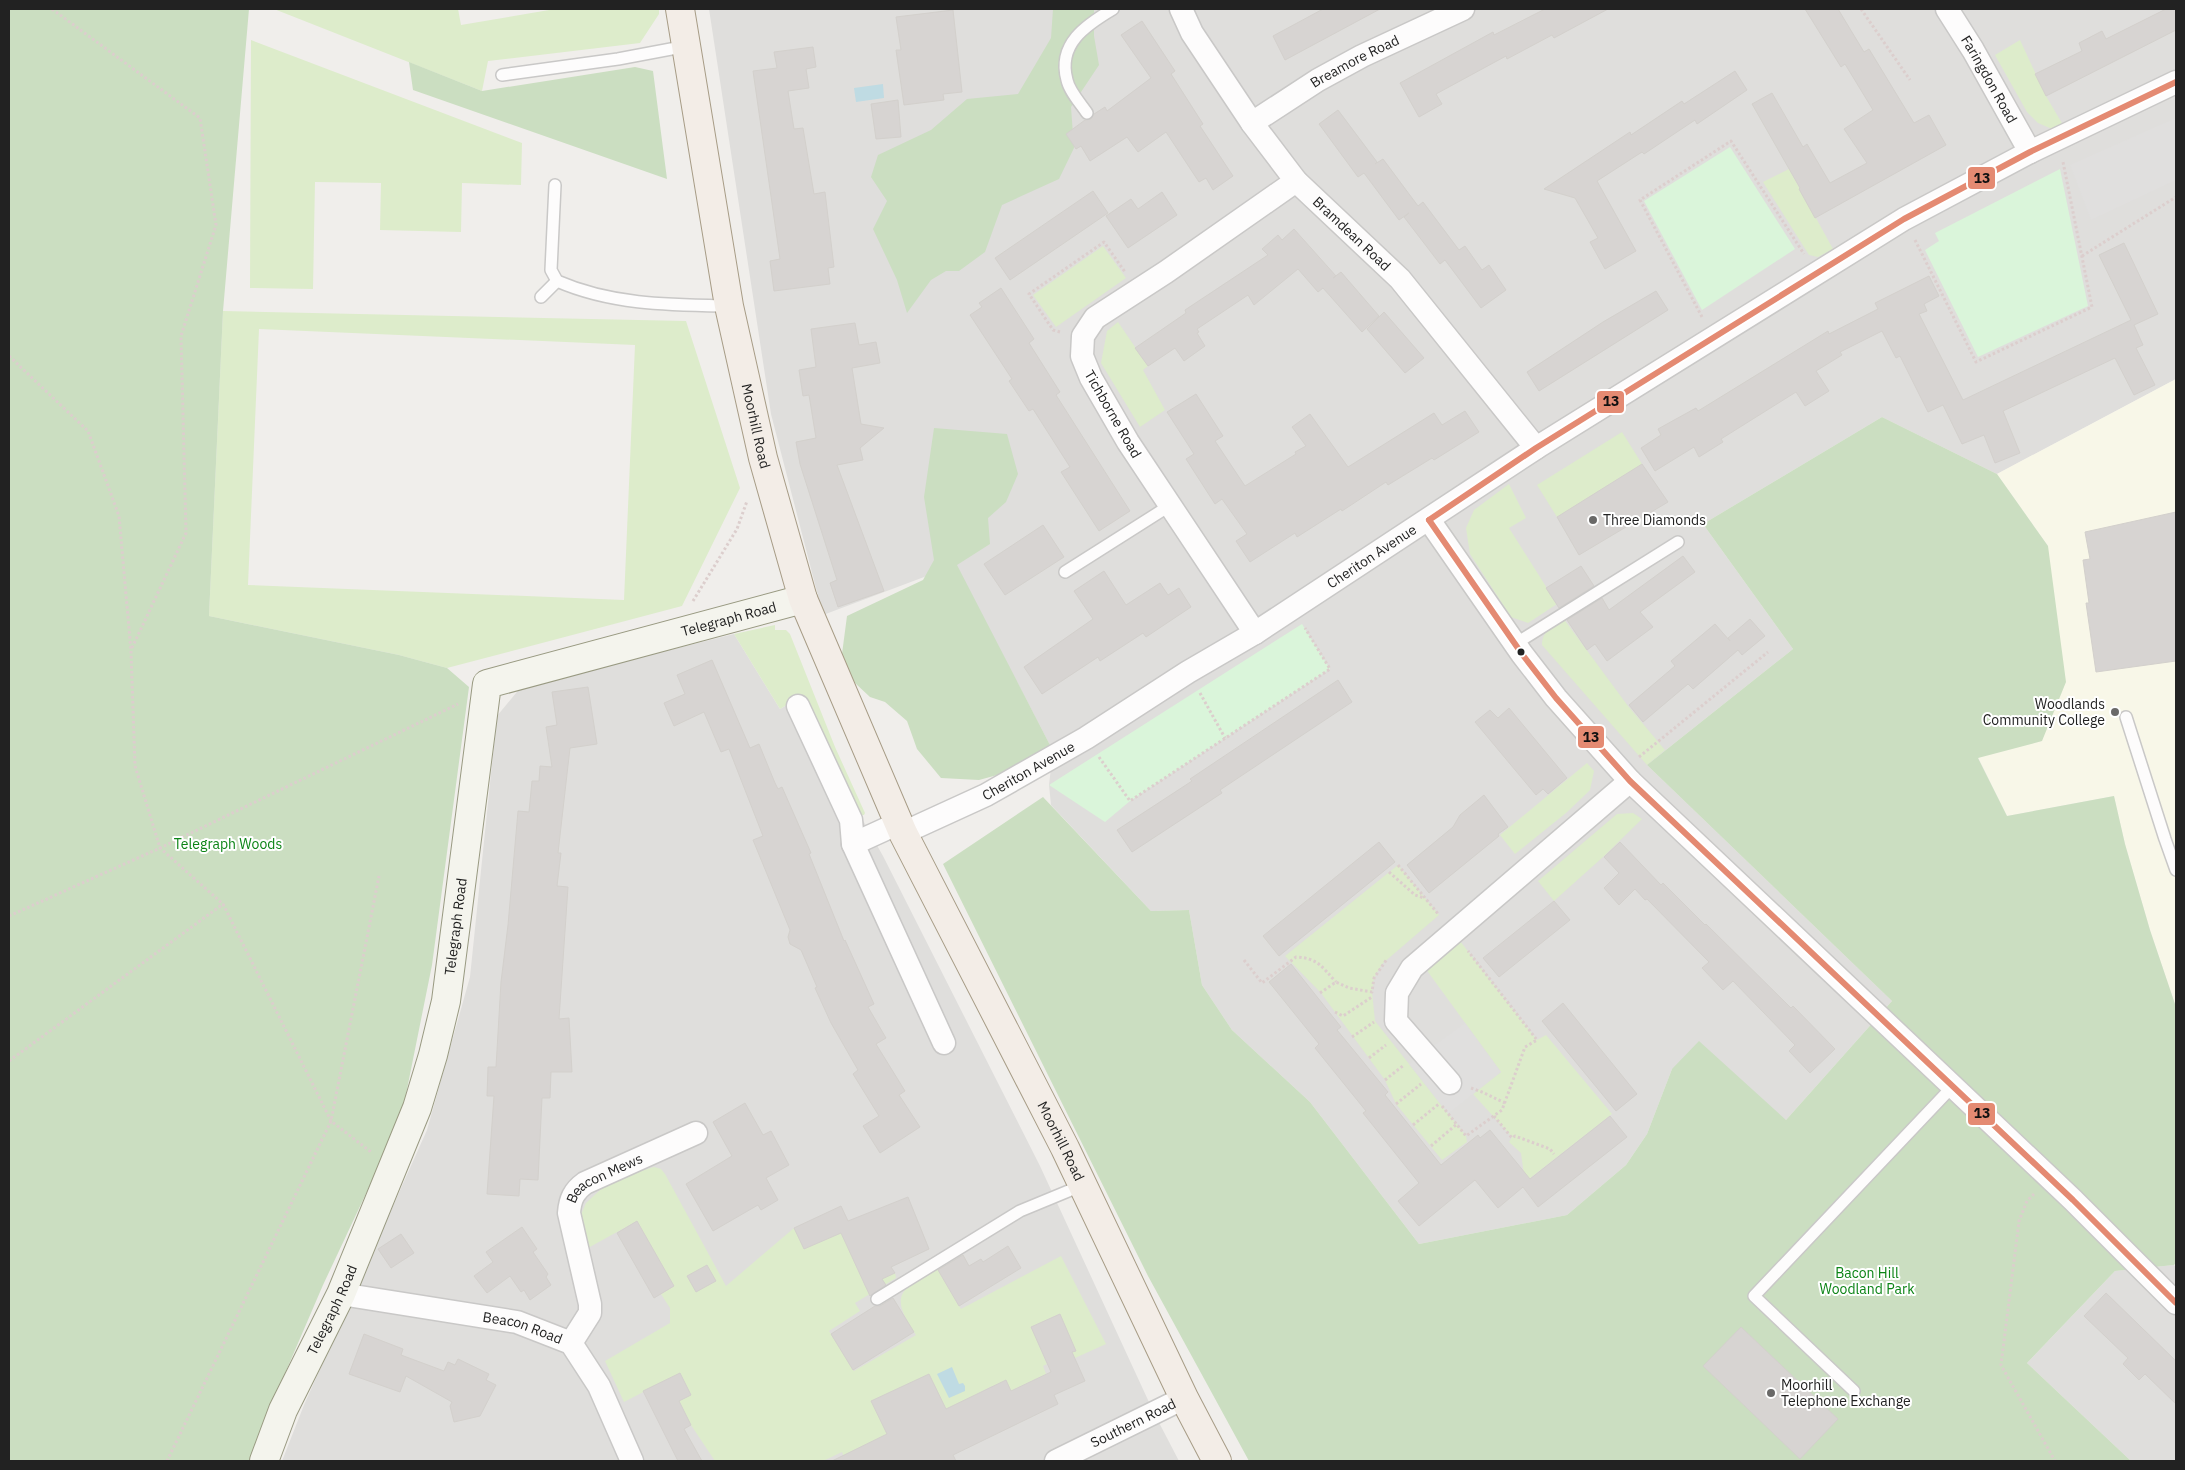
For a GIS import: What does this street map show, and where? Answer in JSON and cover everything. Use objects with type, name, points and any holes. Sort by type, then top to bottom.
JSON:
[{"type":"main road","name":"Moorhill Road","points":[[680,9],[729,306],[763,458],[803,599],[901,828],[1083,1185],[1184,1398],[1218,1461]]},
{"type":"street","name":"Bramdean Road","points":[[1181,9],[1192,33],[1252,123],[1296,181],[1400,279],[1536,448]]},
{"type":"street","name":"Breamore Road","points":[[1252,123],[1318,80],[1362,56],[1463,9]]},
{"type":"street","name":"Faringdon Road","points":[[1947,9],[1973,50],[2030,152]]},
{"type":"street","name":"Cheriton Avenue","points":[[901,828],[986,795],[1086,738],[1188,672],[1293,609],[1536,448],[1904,218],[2030,152],[2176,82]]},
{"type":"street","points":[[1083,336],[1095,318],[1296,181]]},
{"type":"street","name":"Tichborne Road","points":[[1083,336],[1082,356],[1091,378],[1128,442],[1255,633]]},
{"type":"street","points":[[1429,520],[1515,644],[1556,698],[1626,776],[2073,1200],[2176,1303]]},
{"type":"street","name":"Telegraph Road","points":[[264,1461],[283,1410],[341,1294],[416,1108],[433,1055],[446,1001],[487,684],[803,599]]},
{"type":"street","points":[[798,706],[851,820],[853,844],[944,1043]]},
{"type":"street","points":[[1442,1089],[1396,1021],[1397,993],[1412,968],[1626,776]]},
{"type":"street","points":[[853,844],[901,828]]},
{"type":"street","name":"Beacon Mews","points":[[571,1343],[590,1313],[590,1304],[569,1213],[570,1203],[575,1190],[585,1183],[696,1133]]},
{"type":"street","name":"Beacon Road","points":[[341,1294],[517,1322],[571,1343],[598,1386],[632,1461]]},
{"type":"street","name":"Southern Road","points":[[1056,1461],[1184,1398]]},
{"type":"lane","points":[[1087,113],[1067,82],[1065,64],[1069,46],[1085,26],[1113,9]]},
{"type":"lane","points":[[502,75],[618,59],[686,46]]},
{"type":"lane","points":[[555,185],[551,270],[557,281],[620,301],[653,305],[729,306]]},
{"type":"lane","points":[[541,297],[557,281]]},
{"type":"lane","points":[[1065,572],[1169,506]]},
{"type":"lane","points":[[1515,644],[1678,542]]},
{"type":"lane","points":[[2126,717],[2164,839],[2176,870]]},
{"type":"lane","points":[[1854,1390],[1754,1296],[1953,1086]]},
{"type":"lane","points":[[876,1299],[1020,1211],[1083,1185]]},
{"type":"path","points":[[52,9],[200,118],[216,225],[181,336],[186,533],[130,652]]},
{"type":"path","points":[[1861,9],[1910,80]]},
{"type":"path","points":[[1904,218],[1976,362],[2092,307],[2064,166],[2055,140]]},
{"type":"path","points":[[1713,338],[1640,200],[1731,141],[1816,273]]},
{"type":"path","points":[[2082,256],[2176,197]]},
{"type":"path","points":[[1083,336],[1053,330],[1029,294],[1104,242],[1138,290]]},
{"type":"path","points":[[9,356],[88,432],[119,516],[130,652],[135,766],[160,848],[223,904],[330,1121],[374,1154],[391,1172]]},
{"type":"path","points":[[689,608],[737,529],[763,458]]},
{"type":"path","points":[[1086,738],[1130,801],[1330,669],[1293,609]]},
{"type":"path","points":[[1626,776],[1768,652]]},
{"type":"path","points":[[1188,672],[1225,738]]},
{"type":"path","points":[[9,916],[160,848],[456,705],[487,684]]},
{"type":"path","points":[[1398,865],[1537,1040],[1525,1046],[1502,1110],[1466,1136],[1440,1103]]},
{"type":"path","points":[[1389,872],[1415,895],[1425,898]]},
{"type":"path","points":[[166,1461],[330,1121],[379,876]]},
{"type":"path","points":[[9,1061],[223,904]]},
{"type":"path","points":[[1244,960],[1262,983],[1296,957],[1311,958],[1320,964],[1336,982],[1349,988],[1372,992],[1397,993]]},
{"type":"path","points":[[1320,993],[1336,982]]},
{"type":"path","points":[[1372,992],[1373,1005]]},
{"type":"path","points":[[1336,1012],[1343,1016],[1372,997]]},
{"type":"path","points":[[1374,1013],[1375,1021],[1380,1028]]},
{"type":"path","points":[[1352,1037],[1375,1021]]},
{"type":"path","points":[[1369,1058],[1391,1041]]},
{"type":"path","points":[[1385,1080],[1409,1064]]},
{"type":"path","points":[[1396,1104],[1424,1083],[1419,1076]]},
{"type":"path","points":[[1413,1125],[1440,1103],[1442,1089],[1482,1092],[1505,1103]]},
{"type":"path","points":[[1494,1116],[1512,1138],[1515,1136],[1550,1149],[1554,1154]]},
{"type":"path","points":[[1431,1146],[1456,1124]]},
{"type":"path","points":[[2028,1201],[2019,1221],[2001,1365],[2055,1461]]},
{"type":"shaded area","points":[[709,9],[2176,9],[2176,379],[1997,474],[1882,417],[1703,524],[1793,649],[1647,765],[1892,1001],[1786,1120],[1672,1069],[1647,1134],[1626,1165],[1567,1215],[1419,1244],[1310,1102],[1232,1030],[1202,985],[1189,910],[1151,911],[1051,805],[1049,785],[1053,751],[956,565],[823,615],[771,414]]},
{"type":"shaded area","points":[[2176,118],[2176,180],[2091,220],[2070,165]]},
{"type":"shaded area","name":"Woodlands Community College","points":[[2176,379],[2176,1007],[2150,930],[2125,844],[2114,796],[2007,816],[1978,757],[2042,741],[2048,546],[1997,474]]},
{"type":"shaded area","points":[[734,634],[780,709],[795,700],[883,856],[1040,1166],[1154,1413],[1179,1461],[282,1461],[304,1405],[427,1130],[470,977],[497,716],[521,687]]},
{"type":"shaded area","points":[[1465,1023],[1501,1072],[1448,1114],[1409,1064]]},
{"type":"shaded area","points":[[2174,1265],[2176,1267],[2176,1461],[2131,1461],[2027,1363],[2115,1271]]},
{"type":"green space","name":"Telegraph Woods","points":[[9,9],[249,9],[223,311],[209,616],[399,655],[447,668],[469,687],[432,965],[401,1119],[323,1285],[277,1392],[251,1461],[9,1461]]},
{"type":"green space","points":[[274,9],[458,9],[461,25],[555,9],[659,9],[659,14],[640,43],[488,61],[482,91]]},
{"type":"green space","points":[[1053,9],[1094,9],[1094,36],[1099,65],[1071,107],[1074,148],[1059,179],[1002,205],[985,252],[959,271],[946,271],[931,280],[907,313],[897,280],[873,229],[887,201],[871,177],[878,155],[931,130],[967,99],[1018,94],[1051,38]]},
{"type":"green space","points":[[251,40],[522,143],[521,185],[462,183],[461,232],[380,230],[381,183],[315,182],[313,289],[250,288]]},
{"type":"green space","points":[[2020,40],[2046,96],[2063,125],[2052,129],[2038,123],[2027,112],[1995,55]]},
{"type":"green space","points":[[409,62],[482,91],[635,67],[653,71],[667,179],[413,90]]},
{"type":"green space","points":[[1730,147],[1795,249],[1702,310],[1644,201]]},
{"type":"green space","points":[[1789,169],[1833,249],[1818,257],[1809,255],[1763,182]]},
{"type":"green space","points":[[2060,169],[2088,306],[1978,357],[1925,250],[1939,241],[1935,233]]},
{"type":"green space","points":[[1103,246],[1126,278],[1056,327],[1033,295]]},
{"type":"green space","points":[[223,311],[686,321],[740,488],[682,606],[447,668],[399,655],[209,616]],"holes":[[[259,329],[635,345],[624,600],[248,585]]]},
{"type":"green space","points":[[1118,322],[1148,366],[1143,370],[1165,410],[1140,427],[1101,363],[1107,331]]},
{"type":"green space","name":"Bacon Hill Woodland Park","points":[[1882,417],[1997,474],[2048,546],[2066,682],[2042,741],[1978,758],[2007,816],[2114,796],[2125,844],[2150,930],[2176,1007],[2176,1263],[2174,1265],[2115,1271],[2027,1363],[2131,1461],[1249,1461],[1148,1276],[943,864],[1043,797],[1151,911],[1189,910],[1202,985],[1232,1030],[1310,1102],[1419,1244],[1567,1215],[1626,1165],[1647,1134],[1672,1069],[1699,1041],[1786,1120],[1892,1001],[1647,765],[1793,649],[1703,524]]},
{"type":"green space","points":[[934,428],[1007,434],[1018,474],[1006,502],[988,518],[990,544],[957,565],[1051,747],[1012,771],[979,780],[941,778],[917,749],[907,721],[885,702],[870,697],[840,669],[847,616],[923,580],[934,560],[924,497]]},
{"type":"green space","points":[[1622,432],[1642,464],[1557,517],[1537,485]]},
{"type":"green space","points":[[1509,484],[1526,518],[1509,528],[1557,604],[1528,623],[1511,617],[1470,554],[1466,528],[1474,510]]},
{"type":"green space","points":[[1563,618],[1628,706],[1665,750],[1647,765],[1542,645],[1546,632]]},
{"type":"green space","points":[[1302,624],[1330,669],[1130,801],[1105,822],[1049,785]]},
{"type":"green space","points":[[775,625],[775,630],[786,630],[790,634],[835,747],[865,813],[864,815],[861,815],[795,700],[780,709],[734,634]]},
{"type":"green space","points":[[1587,763],[1594,771],[1590,790],[1566,813],[1515,854],[1500,835]]},
{"type":"green space","points":[[1633,813],[1642,819],[1554,901],[1538,881],[1617,814]]},
{"type":"green space","points":[[1398,865],[1439,915],[1382,964],[1374,978],[1372,992],[1375,1021],[1466,1136],[1467,1142],[1442,1160],[1396,1104],[1385,1080],[1321,993],[1285,956]]},
{"type":"green space","points":[[1453,932],[1537,1040],[1546,1035],[1612,1114],[1525,1182],[1521,1153],[1509,1142],[1512,1137],[1473,1094],[1501,1072],[1420,961]]},
{"type":"green space","points":[[654,1167],[661,1169],[665,1174],[726,1286],[794,1228],[804,1249],[851,1228],[873,1247],[852,1257],[865,1286],[895,1273],[896,1278],[855,1303],[860,1311],[829,1331],[854,1371],[916,1335],[903,1311],[902,1295],[914,1282],[937,1268],[961,1309],[1061,1256],[1106,1344],[1075,1358],[1072,1352],[1076,1351],[1059,1314],[1031,1327],[1047,1364],[1043,1366],[1046,1374],[998,1397],[992,1386],[977,1394],[982,1404],[952,1419],[947,1408],[921,1420],[899,1425],[871,1455],[857,1461],[846,1461],[842,1452],[823,1461],[715,1461],[691,1425],[679,1401],[691,1395],[680,1373],[624,1402],[605,1361],[670,1323],[670,1308],[661,1294],[674,1286],[637,1221],[588,1248],[580,1217],[586,1203],[611,1180]]},
{"type":"water","points":[[883,84],[884,98],[856,102],[854,88]]},
{"type":"water","points":[[952,1367],[959,1384],[963,1383],[965,1386],[965,1391],[949,1398],[937,1374]]},
{"type":"building","points":[[1323,9],[1380,9],[1285,60],[1273,36]]},
{"type":"building","points":[[1545,9],[1608,9],[1554,38],[1552,35],[1507,59],[1506,56],[1436,94],[1442,104],[1419,117],[1400,83],[1493,32],[1494,35]]},
{"type":"building","points":[[1805,9],[1838,9],[1864,52],[1869,49],[1914,123],[1929,115],[1946,145],[1815,218],[1752,104],[1772,93],[1803,147],[1807,144],[1830,183],[1867,163],[1844,129],[1873,110],[1845,64],[1841,67]]},
{"type":"building","points":[[2166,9],[2176,9],[2176,30],[2046,96],[2035,74],[2082,51],[2079,43],[2102,31],[2106,39]]},
{"type":"building","points":[[953,10],[962,92],[943,94],[944,100],[904,105],[896,50],[901,50],[896,17]]},
{"type":"building","points":[[1142,21],[1175,71],[1171,74],[1203,124],[1200,126],[1233,176],[1213,190],[1206,178],[1199,182],[1166,132],[1138,152],[1127,137],[1090,161],[1081,146],[1076,149],[1066,134],[1085,120],[1091,119],[1094,114],[1105,107],[1107,111],[1151,78],[1121,35]]},
{"type":"building","points":[[813,47],[816,67],[806,69],[809,88],[788,91],[794,129],[803,128],[814,194],[825,192],[834,267],[828,268],[830,284],[774,291],[770,261],[780,259],[753,71],[777,68],[774,52]]},
{"type":"building","points":[[1735,71],[1747,90],[1697,124],[1695,120],[1644,154],[1642,152],[1597,181],[1636,251],[1605,269],[1590,242],[1598,238],[1575,198],[1544,189],[1630,132],[1631,135],[1682,101],[1684,104]]},
{"type":"building","points":[[898,100],[901,137],[876,139],[871,104]]},
{"type":"building","points":[[1338,110],[1377,162],[1375,164],[1383,159],[1418,206],[1423,202],[1459,250],[1465,246],[1482,270],[1489,265],[1506,290],[1481,308],[1445,260],[1440,264],[1404,217],[1409,213],[1399,220],[1364,173],[1358,177],[1319,124]]},
{"type":"building","points":[[1093,191],[1108,213],[1010,280],[995,258]]},
{"type":"building","points":[[1162,192],[1177,215],[1128,248],[1106,216],[1131,199],[1138,209]]},
{"type":"building","points":[[1294,229],[1336,276],[1341,272],[1379,316],[1362,332],[1323,288],[1318,292],[1298,269],[1254,305],[1248,295],[1197,329],[1199,332],[1197,333],[1205,346],[1184,361],[1175,348],[1148,366],[1135,348],[1186,313],[1185,310],[1268,255],[1262,249],[1278,235],[1282,240]]},
{"type":"building","points":[[2124,243],[2158,314],[2134,325],[2143,345],[2136,348],[2155,385],[2134,395],[2115,358],[2003,411],[2020,453],[1995,463],[1984,435],[1962,444],[1943,405],[1928,412],[1900,356],[1896,358],[1882,331],[1840,352],[1842,355],[1816,371],[1829,391],[1805,406],[1796,392],[1721,439],[1723,442],[1699,457],[1694,447],[1655,471],[1641,448],[1661,435],[1658,429],[1696,408],[1698,411],[1828,331],[1829,334],[1878,309],[1875,303],[1929,276],[1939,296],[1924,304],[1927,311],[1919,314],[1963,400],[2131,320],[2099,255]]},
{"type":"building","points":[[1001,288],[1034,339],[1029,343],[1060,392],[1056,395],[1130,511],[1099,531],[1061,472],[1070,467],[1033,409],[1029,411],[1009,381],[1012,379],[970,315],[982,307],[979,303]]},
{"type":"building","points":[[1656,291],[1668,310],[1539,391],[1527,372],[1603,322]]},
{"type":"building","points":[[1384,312],[1424,358],[1405,373],[1367,329]]},
{"type":"building","points":[[855,323],[859,345],[876,342],[880,363],[852,368],[861,424],[884,428],[860,448],[863,460],[837,465],[884,591],[838,607],[830,583],[837,580],[800,464],[796,442],[816,438],[809,395],[803,396],[799,370],[816,367],[811,329]]},
{"type":"building","points":[[1196,394],[1223,436],[1215,441],[1245,486],[1306,446],[1292,427],[1310,414],[1348,467],[1434,413],[1442,425],[1465,411],[1479,432],[1434,460],[1432,458],[1388,485],[1386,482],[1342,511],[1341,509],[1297,537],[1295,533],[1250,562],[1236,541],[1247,534],[1222,499],[1215,504],[1186,459],[1194,454],[1167,412]]},
{"type":"building","points":[[1642,464],[1668,502],[1579,555],[1557,517]]},
{"type":"building","name":"Woodlands Community College","points":[[2176,512],[2176,661],[2096,672],[2086,603],[2089,603],[2083,560],[2090,559],[2085,532]]},
{"type":"building","points":[[1043,525],[1064,557],[1005,595],[984,564]]},
{"type":"building","points":[[1683,556],[1695,572],[1640,612],[1653,627],[1607,661],[1595,644],[1587,650],[1567,620],[1602,598],[1609,610]]},
{"type":"building","points":[[1581,566],[1594,586],[1559,608],[1546,588]]},
{"type":"building","points":[[1104,571],[1126,605],[1160,583],[1168,595],[1179,588],[1191,607],[1146,637],[1143,633],[1100,661],[1098,657],[1042,694],[1024,667],[1093,619],[1074,591]]},
{"type":"building","points":[[1750,619],[1765,636],[1742,655],[1738,650],[1693,689],[1688,684],[1643,722],[1629,705],[1675,666],[1671,661],[1715,624],[1730,641],[1728,638]]},
{"type":"building","points":[[712,660],[750,748],[759,744],[778,789],[782,787],[811,853],[809,854],[844,941],[874,1004],[868,1007],[886,1038],[876,1044],[905,1091],[899,1095],[920,1127],[880,1153],[863,1126],[879,1116],[853,1074],[858,1070],[831,1023],[801,950],[790,944],[788,937],[790,930],[753,840],[763,836],[729,749],[721,752],[704,712],[674,726],[664,703],[685,694],[677,675]]},
{"type":"building","points":[[1338,680],[1352,702],[1220,790],[1222,793],[1132,852],[1117,830],[1192,781],[1190,779]]},
{"type":"building","points":[[588,687],[597,744],[570,748],[558,853],[561,853],[557,886],[568,887],[559,1019],[569,1018],[572,1072],[551,1072],[550,1098],[542,1098],[538,1180],[520,1179],[519,1196],[487,1194],[494,1096],[487,1096],[488,1067],[496,1067],[501,982],[518,811],[529,812],[532,781],[539,781],[540,766],[552,767],[546,727],[557,725],[552,692]]},
{"type":"building","points":[[1509,708],[1567,778],[1548,794],[1543,789],[1536,795],[1475,722],[1490,710],[1498,718]]},
{"type":"building","points":[[1484,795],[1508,827],[1429,893],[1407,865],[1453,827],[1460,815]]},
{"type":"building","points":[[1379,842],[1395,862],[1279,956],[1263,936]]},
{"type":"building","points":[[1620,842],[1661,885],[1663,883],[1791,1008],[1793,1006],[1835,1049],[1810,1073],[1789,1051],[1795,1045],[1733,981],[1723,990],[1702,968],[1709,962],[1647,899],[1645,900],[1635,889],[1619,905],[1604,888],[1619,873],[1604,857]]},
{"type":"building","points":[[1554,901],[1570,920],[1499,977],[1483,958]]},
{"type":"building","points":[[1291,964],[1341,1027],[1337,1030],[1388,1092],[1385,1095],[1441,1165],[1478,1135],[1480,1138],[1490,1130],[1530,1179],[1610,1116],[1627,1137],[1538,1207],[1523,1187],[1498,1208],[1475,1180],[1419,1226],[1398,1201],[1419,1183],[1363,1113],[1366,1111],[1315,1048],[1319,1044],[1269,982]]},
{"type":"building","points":[[1563,1003],[1637,1094],[1616,1111],[1542,1021]]},
{"type":"building","points":[[745,1103],[763,1135],[771,1131],[789,1165],[766,1178],[778,1200],[761,1210],[758,1205],[713,1231],[686,1184],[732,1156],[713,1122]]},
{"type":"building","points":[[908,1197],[929,1249],[891,1267],[895,1273],[882,1279],[886,1285],[870,1296],[841,1233],[804,1249],[794,1228],[841,1206],[848,1221]]},
{"type":"building","points":[[637,1221],[674,1286],[654,1298],[617,1233]]},
{"type":"building","points":[[522,1227],[537,1249],[533,1252],[548,1274],[546,1277],[551,1285],[530,1300],[524,1290],[521,1292],[510,1276],[487,1293],[474,1276],[493,1262],[486,1252]]},
{"type":"building","points":[[401,1234],[414,1253],[391,1268],[378,1249]]},
{"type":"building","points":[[1008,1246],[1021,1268],[959,1306],[938,1270],[963,1255],[969,1266],[981,1259],[983,1262]]},
{"type":"building","points":[[707,1265],[716,1281],[696,1292],[687,1276]]},
{"type":"building","points":[[2106,1293],[2176,1361],[2176,1404],[2145,1374],[2139,1380],[2123,1364],[2128,1358],[2084,1316]]},
{"type":"building","points":[[893,1298],[914,1332],[853,1370],[831,1334],[875,1306],[880,1306]]},
{"type":"building","points":[[1060,1314],[1076,1351],[1072,1352],[1085,1381],[1054,1395],[1058,1404],[953,1455],[956,1461],[832,1461],[887,1434],[871,1401],[929,1374],[946,1409],[1006,1380],[1011,1391],[1051,1372],[1031,1327]]},
{"type":"building","name":"Moorhill Telephone Exchange","points":[[1741,1327],[1838,1419],[1800,1459],[1703,1366]]},
{"type":"building","points":[[364,1334],[403,1349],[401,1355],[444,1371],[448,1362],[455,1365],[458,1359],[489,1374],[486,1380],[496,1385],[480,1416],[454,1422],[450,1406],[452,1402],[406,1376],[400,1392],[349,1374]]},
{"type":"building","points":[[680,1373],[691,1395],[679,1401],[691,1425],[684,1429],[702,1461],[678,1461],[643,1391]]},
{"type":"transit line","name":"13","points":[[1429,520],[1536,448],[1904,219],[2030,152],[2176,82]]},
{"type":"transit line","name":"13","points":[[1429,520],[1522,654],[1556,698],[1630,781],[2073,1200],[2176,1303]]},
{"type":"place","name":"Three Diamonds","points":[[1593,520]]},
{"type":"place","name":"Woodlands Community College","points":[[2115,712]]},
{"type":"place","name":"Moorhill Telephone Exchange","points":[[1771,1393]]}]
